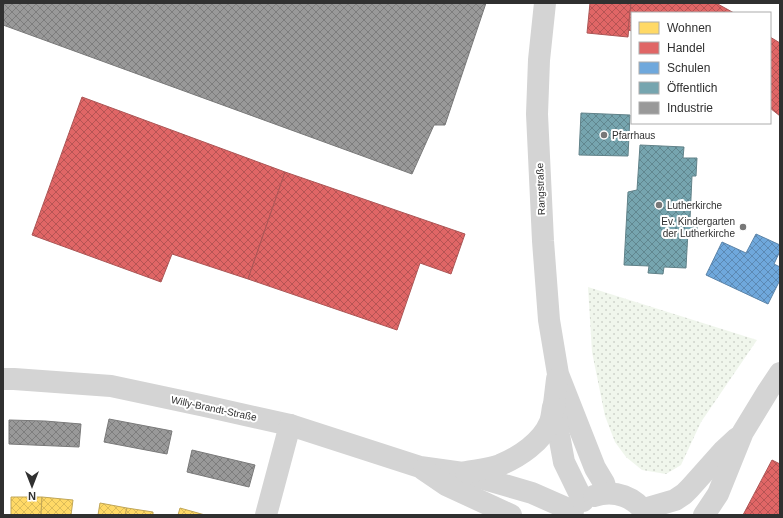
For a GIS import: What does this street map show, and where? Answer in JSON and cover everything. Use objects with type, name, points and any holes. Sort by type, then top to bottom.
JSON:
[{"type":"street","name":"Rangstraße","points":[[545,3],[539,60],[538,114],[542,233],[548,314],[558,374],[595,468],[604,483],[607,493]]},
{"type":"street","points":[[704,515],[718,494],[743,432],[780,373]]},
{"type":"street","name":"Rangstraße","points":[[558,374],[554,404],[564,462],[575,509]]},
{"type":"street","name":"Willy-Brandt-Straße","points":[[3,380],[14,379],[111,386],[290,425],[420,468],[463,473],[532,493],[575,509]]},
{"type":"street","points":[[463,473],[499,465],[521,454],[544,434],[550,422],[554,404]]},
{"type":"street","points":[[266,515],[290,425]]},
{"type":"street","points":[[575,509],[590,497],[607,493],[627,497],[636,502],[646,512],[675,500],[690,488],[723,451],[743,432]]},
{"type":"street","name":"Willy-Brandt-Straße","points":[[420,468],[446,486],[511,515]]},
{"type":"shaded area","points":[[588,287],[757,340],[701,422],[681,465],[666,474],[642,470],[626,457],[615,442],[605,416],[592,352]]},
{"type":"building: Wohnen","points":[[11,497],[42,497],[41,515],[11,515]]},
{"type":"building: Wohnen","points":[[42,497],[73,500],[71,515],[41,515]]},
{"type":"building: Wohnen","points":[[100,503],[127,508],[125,515],[98,515]]},
{"type":"building: Wohnen","points":[[127,508],[153,512],[153,515],[125,515]]},
{"type":"building: Wohnen","points":[[180,508],[205,515],[178,515]]},
{"type":"building: Handel","points":[[590,3],[631,3],[628,37],[587,33]]},
{"type":"building: Handel","points":[[631,3],[716,3],[732,12],[631,12],[631,31],[628,30]]},
{"type":"building: Handel","points":[[771,38],[780,43],[780,116],[771,109]]},
{"type":"building: Handel","points":[[82,97],[285,172],[248,279],[172,254],[161,282],[32,235]]},
{"type":"building: Handel","points":[[285,172],[465,234],[451,274],[420,263],[397,330],[248,279]]},
{"type":"building: Handel","points":[[772,460],[780,464],[780,515],[743,515]]},
{"type":"building: Schulen","name":"Ev. Kindergarten der Lutherkirche","points":[[756,234],[780,245],[780,251],[774,264],[780,267],[780,280],[768,304],[706,275],[722,242],[746,253]]},
{"type":"building: Öffentlich","name":"Pfarrhaus","points":[[581,113],[630,115],[628,156],[579,155]]},
{"type":"building: Öffentlich","name":"Lutherkirche","points":[[640,145],[684,147],[683,158],[697,158],[696,176],[692,176],[690,219],[697,219],[697,231],[688,231],[686,268],[664,267],[663,274],[648,273],[649,266],[624,265],[628,192],[637,190]]},
{"type":"building: Industrie","points":[[3,3],[486,3],[445,125],[434,125],[412,174],[3,25]]},
{"type":"building: Industrie","points":[[109,419],[172,431],[167,454],[104,442]]},
{"type":"building: Industrie","points":[[9,420],[81,424],[79,447],[9,444]]},
{"type":"building: Industrie","points":[[192,450],[255,465],[249,487],[187,472]]},
{"type":"place","name":"Pfarrhaus","points":[[604,135]]},
{"type":"place","name":"Lutherkirche","points":[[659,205]]},
{"type":"place","name":"Ev. Kindergarten der Lutherkirche","points":[[743,227]]}]
